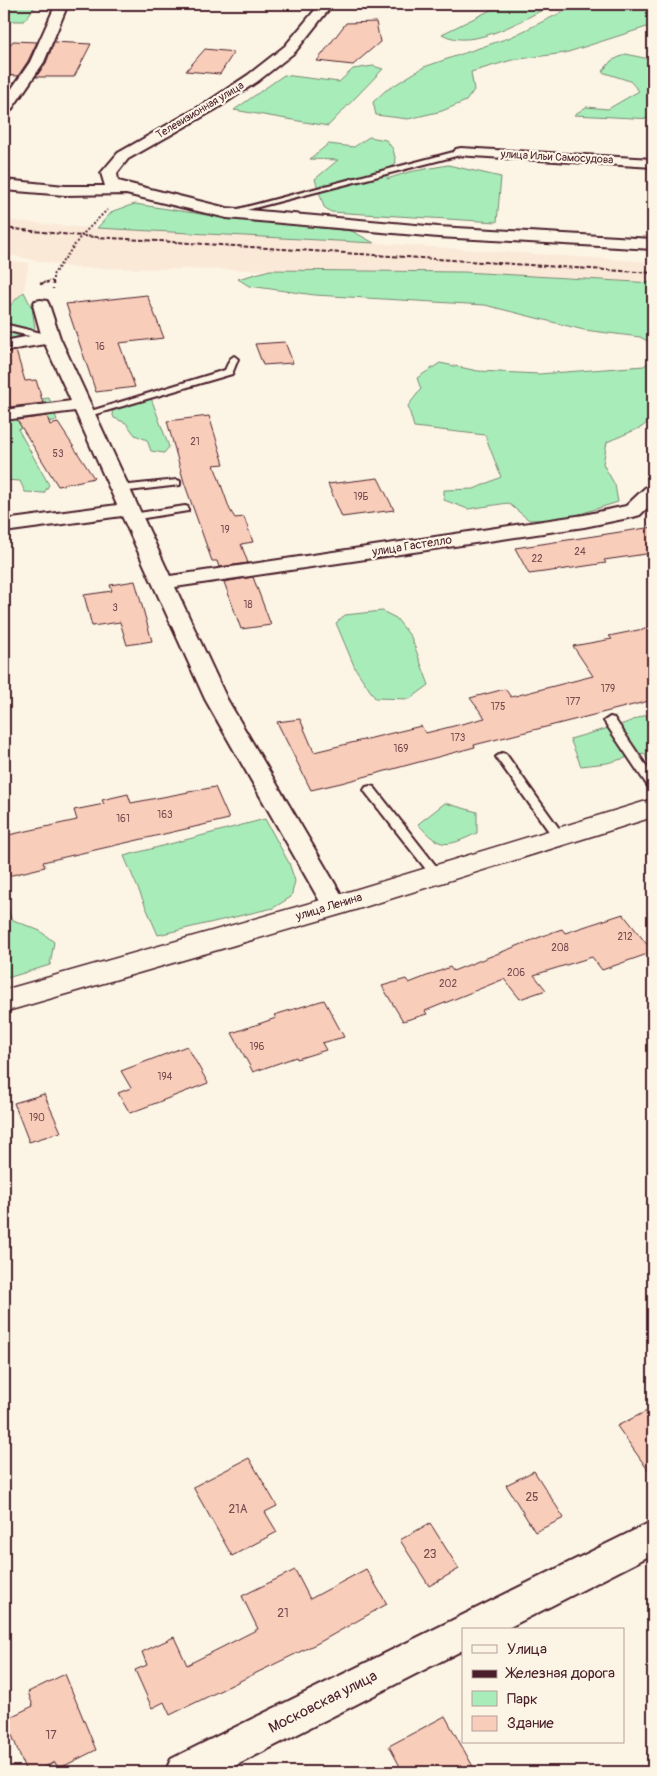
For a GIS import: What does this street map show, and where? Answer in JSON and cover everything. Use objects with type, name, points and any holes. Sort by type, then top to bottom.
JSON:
[{"type":"main road","name":"улица Ленина","points":[[4,1001],[335,906],[653,808]]},
{"type":"street","points":[[4,110],[37,62],[62,4]]},
{"type":"street","name":"Телевизионная улица","points":[[126,190],[112,184],[110,173],[122,156],[211,106],[253,78],[290,49],[327,4]]},
{"type":"street","name":"улица Ильи Самосудова","points":[[461,152],[653,163]]},
{"type":"street","points":[[4,185],[44,190],[102,192],[126,190],[227,213],[438,232],[653,244]]},
{"type":"street","points":[[41,305],[51,338],[216,699],[335,906]]},
{"type":"street","points":[[4,346],[51,338]]},
{"type":"street","points":[[4,415],[84,409]]},
{"type":"street","name":"улица Гастелло","points":[[163,583],[584,521],[632,511],[653,491]]},
{"type":"street","points":[[4,526],[127,505]]},
{"type":"street","points":[[471,1628],[653,1537]]},
{"type":"street","name":"Московская улица","points":[[184,1772],[462,1633]]},
{"type":"lane","points":[[227,213],[461,152]]},
{"type":"lane","points":[[4,327],[51,338]]},
{"type":"lane","points":[[84,409],[229,372],[234,359]]},
{"type":"lane","points":[[127,505],[177,483]]},
{"type":"lane","points":[[127,505],[185,509]]},
{"type":"lane","points":[[610,721],[653,785]]},
{"type":"lane","points":[[502,757],[559,836]]},
{"type":"lane","points":[[370,790],[436,874]]},
{"type":"path","points":[[41,305],[51,299],[53,294],[53,275],[81,236],[126,190]]},
{"type":"shaded area","points":[[4,220],[78,227],[374,243],[653,262],[653,283],[464,272],[74,268],[4,254]]},
{"type":"shaded area","points":[[4,260],[29,263],[24,291],[35,328],[23,336],[4,338]]},
{"type":"green space","points":[[4,4],[37,4],[24,21],[4,21]]},
{"type":"green space","points":[[503,4],[554,4],[499,31],[483,36],[468,39],[442,34]]},
{"type":"green space","points":[[579,4],[653,4],[653,25],[565,53],[512,60],[471,72],[474,90],[466,101],[442,111],[408,119],[376,115],[373,102],[385,91],[424,67],[511,37]]},
{"type":"green space","points":[[626,54],[653,60],[653,119],[574,115],[586,107],[608,109],[639,91],[630,81],[602,72],[611,61]]},
{"type":"green space","points":[[373,66],[383,69],[328,126],[234,110],[284,75],[339,82],[353,69]]},
{"type":"green space","points":[[369,137],[386,140],[393,149],[396,162],[387,179],[409,172],[448,165],[501,177],[497,222],[331,212],[324,207],[315,179],[338,160],[310,159],[328,144],[354,147]]},
{"type":"green space","points":[[135,204],[233,219],[352,231],[374,243],[97,228],[113,211]]},
{"type":"green space","points":[[270,270],[464,272],[653,283],[653,344],[640,337],[584,330],[485,305],[315,295],[249,286],[238,279]]},
{"type":"green space","points":[[24,292],[32,308],[35,328],[26,334],[4,341],[4,325],[8,309]]},
{"type":"green space","points":[[653,358],[653,417],[642,427],[607,442],[603,464],[615,485],[618,502],[564,519],[529,520],[508,503],[468,509],[444,500],[444,490],[474,489],[501,477],[485,435],[414,427],[408,406],[421,389],[417,378],[440,363],[478,371],[539,374],[644,366]]},
{"type":"green space","points":[[49,398],[57,420],[18,429],[49,485],[44,493],[25,492],[20,481],[4,480],[4,404]]},
{"type":"green space","points":[[151,398],[169,447],[164,453],[151,451],[147,440],[135,435],[126,423],[114,418],[112,412],[119,406]]},
{"type":"green space","points":[[382,611],[396,618],[411,637],[429,685],[410,699],[375,698],[355,668],[336,623],[345,615]]},
{"type":"green space","points":[[646,715],[653,722],[653,770],[644,753],[607,763],[581,766],[570,739],[623,724]]},
{"type":"green space","points":[[445,803],[477,812],[477,833],[445,844],[433,838],[418,824]]},
{"type":"green space","points":[[265,819],[289,863],[295,881],[291,897],[273,908],[158,935],[124,856]]},
{"type":"green space","points":[[4,897],[11,919],[40,931],[54,942],[50,965],[4,979]]},
{"type":"building","points":[[376,22],[380,42],[353,65],[317,61],[346,23]]},
{"type":"building","points":[[13,41],[37,42],[18,76],[4,75],[4,53]]},
{"type":"building","points":[[54,42],[91,44],[74,77],[36,77],[46,63]]},
{"type":"building","points":[[205,49],[234,52],[220,74],[186,71]]},
{"type":"building","points":[[147,295],[164,338],[119,343],[135,387],[96,392],[66,304]]},
{"type":"building","points":[[285,342],[293,363],[263,365],[255,344]]},
{"type":"building","points":[[16,351],[25,381],[36,380],[43,403],[9,407],[4,398],[4,353]]},
{"type":"building","points":[[47,416],[50,425],[58,423],[94,478],[58,486],[17,420]]},
{"type":"building","points":[[209,416],[224,464],[214,465],[230,510],[235,518],[244,517],[253,542],[241,544],[248,563],[219,567],[217,561],[212,561],[184,482],[167,421]]},
{"type":"building","points":[[378,478],[394,510],[342,517],[328,484]]},
{"type":"building","points":[[653,527],[653,553],[604,560],[606,563],[529,574],[515,548]]},
{"type":"building","points":[[253,577],[271,625],[241,629],[224,582]]},
{"type":"building","points":[[135,581],[152,641],[127,645],[120,622],[92,626],[84,595],[112,591],[110,585]]},
{"type":"building","points":[[653,627],[653,700],[474,745],[475,747],[341,783],[311,790],[277,722],[300,719],[314,752],[421,726],[426,733],[485,718],[470,698],[505,689],[511,697],[593,676],[573,646],[612,639],[609,636]]},
{"type":"building","points":[[215,787],[229,819],[43,862],[45,867],[4,877],[4,836],[77,820],[74,810],[104,804],[102,800],[128,794],[131,803]]},
{"type":"building","points":[[623,914],[653,952],[602,970],[592,957],[534,975],[546,990],[520,999],[504,979],[425,1011],[427,1014],[403,1021],[382,986],[406,979],[409,983],[450,967],[453,971],[553,932],[562,929],[565,933]]},
{"type":"building","points":[[324,1000],[344,1037],[322,1043],[326,1050],[297,1059],[296,1057],[253,1072],[232,1033],[276,1018],[274,1015]]},
{"type":"building","points":[[187,1046],[208,1083],[130,1113],[118,1093],[131,1088],[121,1071]]},
{"type":"building","points":[[44,1094],[61,1132],[29,1142],[14,1103]]},
{"type":"building","points":[[653,1408],[653,1477],[617,1426]]},
{"type":"building","points":[[249,1458],[277,1506],[265,1512],[277,1532],[232,1556],[193,1487]]},
{"type":"building","points":[[534,1471],[564,1518],[535,1532],[506,1485]]},
{"type":"building","points":[[430,1523],[459,1569],[429,1586],[400,1540]]},
{"type":"building","points":[[366,1569],[387,1604],[320,1642],[170,1715],[164,1702],[152,1708],[135,1670],[147,1665],[142,1652],[174,1637],[187,1665],[258,1629],[242,1596],[295,1570],[310,1599]]},
{"type":"building","points":[[65,1674],[96,1750],[58,1769],[55,1762],[34,1772],[26,1772],[6,1719],[33,1706],[28,1692]]},
{"type":"building","points":[[445,1716],[476,1772],[403,1772],[389,1746]]},
{"type":"railway","points":[[4,228],[81,236],[653,273]]}]
